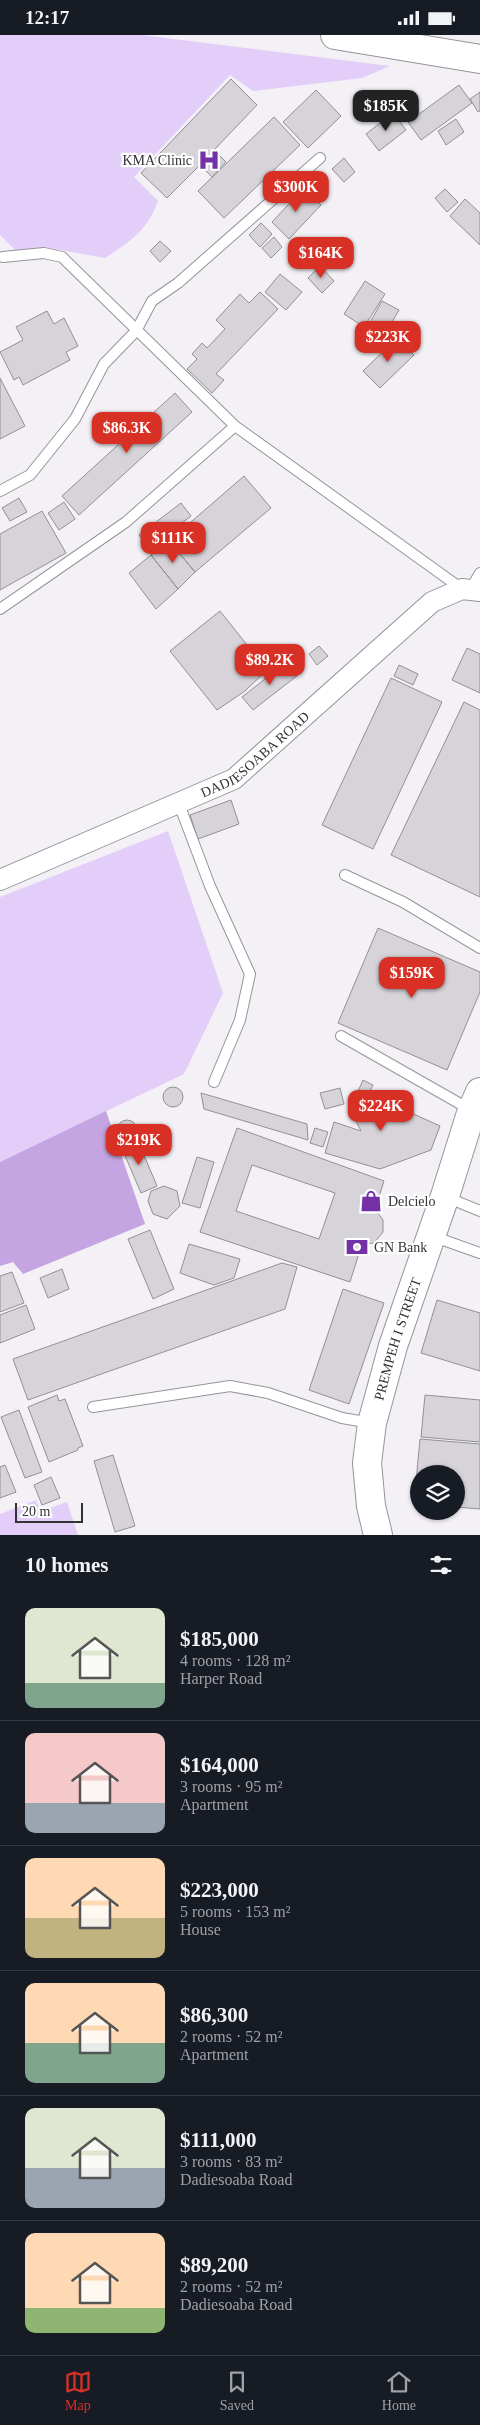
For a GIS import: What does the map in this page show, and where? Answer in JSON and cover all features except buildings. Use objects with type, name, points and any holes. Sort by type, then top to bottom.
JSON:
[{"type":"main road","points":[[335,35],[480,59]]},
{"type":"main road","name":"PREMPEH I STREET","points":[[378,1535],[371,1506],[368,1463],[372,1423],[393,1346],[476,1101]]},
{"type":"street","name":"DADIESOABA ROAD","points":[[0,880],[234,779],[432,602],[473,586]]},
{"type":"lane","points":[[0,491],[30,475],[75,419],[104,363],[136,331],[152,301],[178,283],[320,158]]},
{"type":"lane","points":[[3,257],[44,253],[62,257],[235,426],[473,586]]},
{"type":"lane","points":[[0,609],[126,522],[235,426]]},
{"type":"lane","points":[[179,803],[210,886],[250,974],[240,1021],[214,1082]]},
{"type":"lane","points":[[345,875],[402,901],[480,948]]},
{"type":"lane","points":[[342,1036],[476,1101]]},
{"type":"lane","points":[[445,1196],[480,1211]]},
{"type":"lane","points":[[431,1236],[480,1253]]},
{"type":"lane","points":[[93,1407],[230,1386],[268,1393],[342,1418],[372,1423]]},
{"type":"shaded area","points":[[0,35],[142,35],[390,66],[362,78],[253,91],[230,75],[134,177],[158,201],[149,220],[130,240],[105,258],[44,247],[17,252],[0,235]]},
{"type":"shaded area","points":[[168,831],[223,993],[184,1074],[0,1162],[0,897]]},
{"type":"shaded area","points":[[106,1111],[145,1224],[23,1274],[13,1262],[0,1266],[0,1162]]},
{"type":"shaded area","points":[[36,1500],[41,1511],[67,1502],[78,1535],[0,1535],[0,1514]]},
{"type":"place","name":"KMA Clinic","points":[[209,160]]},
{"type":"place","name":"Delcielo","points":[[371,1201]]},
{"type":"place","name":"GN Bank","points":[[357,1247]]}]
